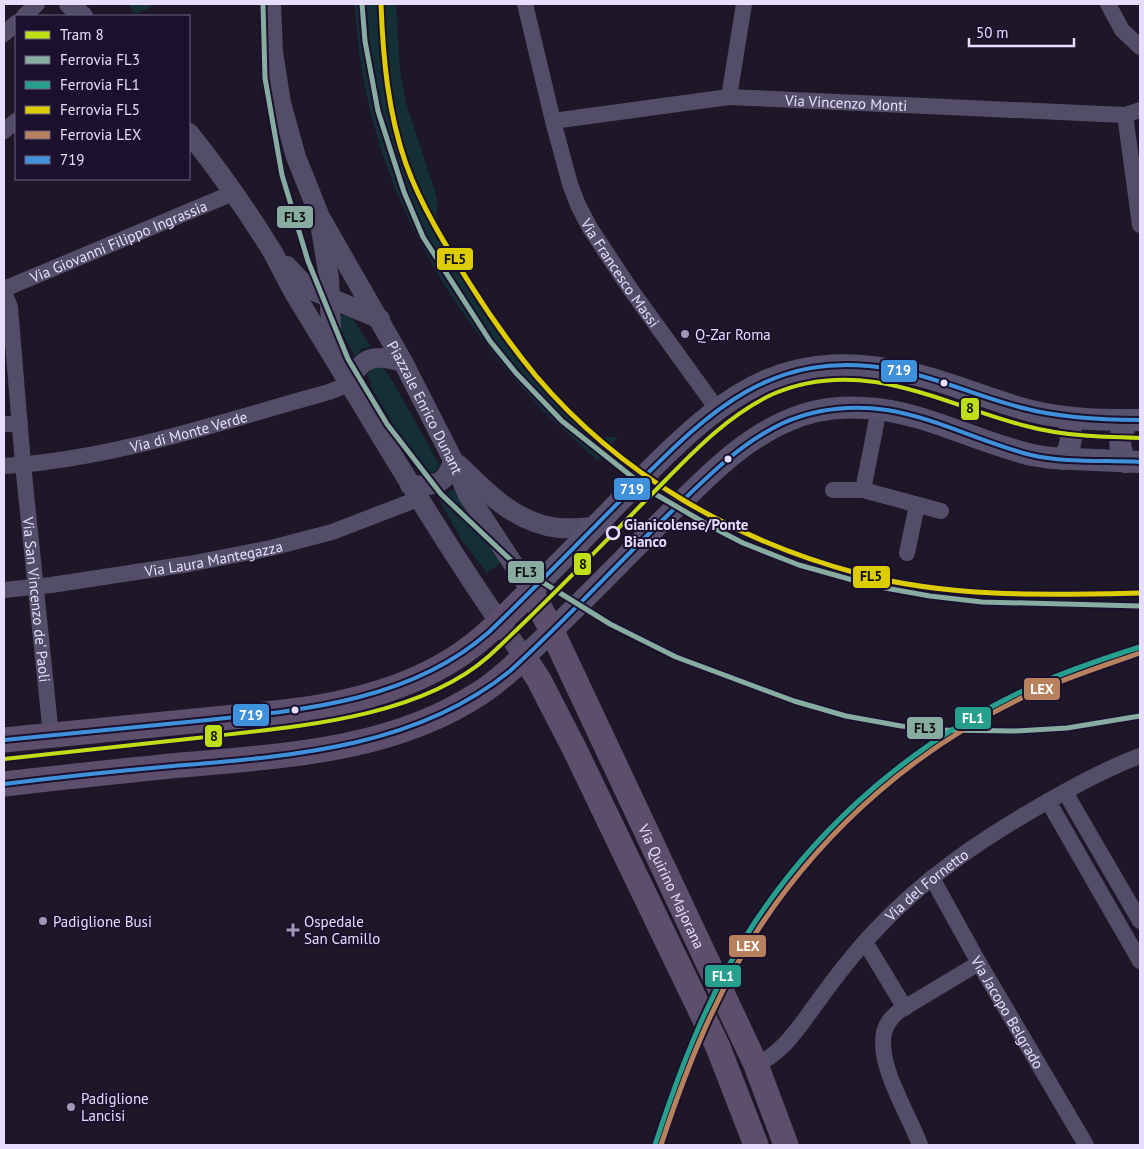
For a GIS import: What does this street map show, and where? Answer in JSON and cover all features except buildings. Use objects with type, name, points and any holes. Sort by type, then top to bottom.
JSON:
[{"type":"main road","points":[[4,740],[284,712],[347,702],[399,684],[443,665],[473,646],[499,622],[670,450],[718,409],[745,390],[779,375],[812,367],[855,365],[915,374],[1024,409],[1066,417],[1136,420]]},
{"type":"main road","points":[[4,784],[329,750],[412,726],[465,702],[496,681],[524,657],[701,483],[735,453],[786,421],[812,413],[845,408],[879,409],[910,416],[1021,453],[1063,459],[1133,462]]},
{"type":"main road","points":[[1063,459],[1068,453],[1071,438],[1071,427],[1066,417]]},
{"type":"main road","points":[[1133,462],[1121,451],[1120,438],[1123,428],[1136,420]]},
{"type":"main road","name":"Piazzale Enrico Dunant","points":[[531,591],[552,631]]},
{"type":"main road","name":"Via Quirino Majorana","points":[[552,631],[716,984],[756,1065],[786,1145]]},
{"type":"main road","name":"Via Quirino Majorana","points":[[524,657],[543,687],[575,750],[718,1047],[756,1145]]},
{"type":"main road","points":[[718,1047],[737,1062],[756,1065]]},
{"type":"street","points":[[25,15],[37,4]]},
{"type":"street","points":[[69,4],[82,15]]},
{"type":"street","points":[[271,4],[273,58],[282,109],[296,157],[320,217],[330,298],[332,354]]},
{"type":"street","name":"Via Francesco Massi","points":[[525,4],[570,184],[582,213],[631,290],[718,409]]},
{"type":"street","points":[[729,97],[744,4]]},
{"type":"street","points":[[1108,4],[1122,30],[1140,47]]},
{"type":"street","points":[[4,34],[15,25]]},
{"type":"street","name":"Via Vincenzo Monti","points":[[553,121],[729,97],[1132,112]]},
{"type":"street","points":[[1132,112],[1140,225]]},
{"type":"street","points":[[4,131],[15,122]]},
{"type":"street","points":[[190,134],[233,193],[272,252],[297,298],[414,492],[524,657]]},
{"type":"street","name":"Via Giovanni Filippo Ingrassia","points":[[4,291],[233,193]]},
{"type":"street","name":"Piazzale Enrico Dunant","points":[[320,217],[403,362],[453,460],[468,495],[531,591]]},
{"type":"street","points":[[272,252],[308,287],[380,319]]},
{"type":"street","points":[[294,273],[306,275],[315,272],[322,266],[326,257]]},
{"type":"street","name":"Via San Vincenzo de' Paoli","points":[[4,291],[10,307],[12,424],[24,464],[51,735]]},
{"type":"street","points":[[349,384],[357,368],[368,360],[383,358],[403,362]]},
{"type":"street","name":"Via di Monte Verde","points":[[4,466],[79,457],[172,436],[329,392],[349,384]]},
{"type":"street","points":[[863,490],[879,409]]},
{"type":"street","points":[[414,492],[441,481],[448,474],[453,460],[489,495],[516,514],[552,527],[594,527]]},
{"type":"street","points":[[833,490],[863,490],[940,511]]},
{"type":"street","name":"Via Laura Mantegazza","points":[[4,590],[189,564],[304,540],[332,532],[414,492]]},
{"type":"street","points":[[906,553],[917,505]]},
{"type":"street","name":"Via del Fornetto","points":[[756,1065],[772,1057],[787,1042],[864,942],[896,909],[932,878],[988,836],[1065,792],[1140,756]]},
{"type":"street","points":[[1065,792],[1140,921]]},
{"type":"street","points":[[1048,801],[1140,962]]},
{"type":"street","name":"Via Jacopo Belgrado","points":[[932,878],[979,963],[1086,1145]]},
{"type":"street","points":[[864,942],[905,1008]]},
{"type":"street","points":[[920,1145],[890,1075],[883,1044],[886,1026],[894,1015],[979,963]]},
{"type":"green space","points":[[129,4],[150,4],[152,7],[134,14]]},
{"type":"green space","points":[[355,4],[396,4],[400,70],[406,103],[437,198],[437,227],[441,242],[491,324],[524,367],[584,429],[604,437],[618,437],[598,461],[537,404],[499,361],[465,316],[435,269],[409,220],[388,169],[372,116],[361,61]]},
{"type":"green space","points":[[345,314],[350,315],[371,347],[361,349],[355,356],[337,325],[341,316]]},
{"type":"green space","points":[[372,367],[383,368],[393,382],[440,466],[431,475],[424,476],[374,392],[367,375]]},
{"type":"green space","points":[[454,489],[503,561],[487,573],[461,539],[438,497]]},
{"type":"tram line","name":"8","points":[[4,759],[311,724],[389,707],[426,694],[460,677],[489,656],[690,455],[721,427],[755,404],[785,389],[823,381],[875,382],[913,390],[1007,421],[1054,432],[1140,438]]},
{"type":"rail line","name":"FL3","points":[[263,4],[265,78],[282,175],[308,261],[348,359],[387,424],[441,494],[518,567],[610,624],[676,657],[794,701],[846,716],[901,726],[941,730],[1015,731],[1067,728],[1140,716]]},
{"type":"rail line","name":"FL3","points":[[362,4],[365,41],[378,111],[404,192],[423,237],[490,341],[516,373],[562,421],[650,491],[743,543],[799,565],[874,586],[930,596],[982,602],[1140,606]]},
{"type":"rail line","name":"FL5","points":[[381,4],[385,65],[395,125],[412,180],[427,210],[443,240],[478,296],[518,354],[569,412],[604,444],[642,473],[683,500],[725,523],[768,543],[860,574],[894,582],[964,591],[1034,594],[1140,593]]},
{"type":"rail line","name":"FL1","points":[[655,1145],[675,1087],[698,1030],[710,1002],[739,948],[781,885],[810,850],[842,817],[910,759],[986,710],[1054,677],[1140,647]]},
{"type":"rail line","name":"LEX","points":[[661,1145],[692,1060],[730,977],[761,925],[787,889],[846,822],[879,791],[914,763],[951,737],[990,714],[1044,688],[1140,653]]},
{"type":"transit line","name":"719","points":[[4,740],[245,716],[320,706],[392,687],[426,673],[459,655],[489,632],[653,468],[711,416],[741,395],[773,379],[808,368],[847,365],[891,369],[925,377],[1037,411],[1081,418],[1140,420]]},
{"type":"transit line","name":"719","points":[[4,784],[306,752],[350,744],[393,732],[434,717],[473,697],[510,671],[697,487],[738,451],[767,431],[808,414],[847,408],[887,410],[924,419],[1013,450],[1044,458],[1140,462]]},
{"type":"place","name":"Q-Zar Roma","points":[[685,334]]},
{"type":"place","name":"Gianicolense/Ponte Bianco","points":[[613,533]]},
{"type":"place","name":"Padiglione Busi","points":[[43,921]]},
{"type":"place","name":"Ospedale San Camillo","points":[[293,930]]},
{"type":"place","name":"Padiglione Lancisi","points":[[71,1107]]}]
